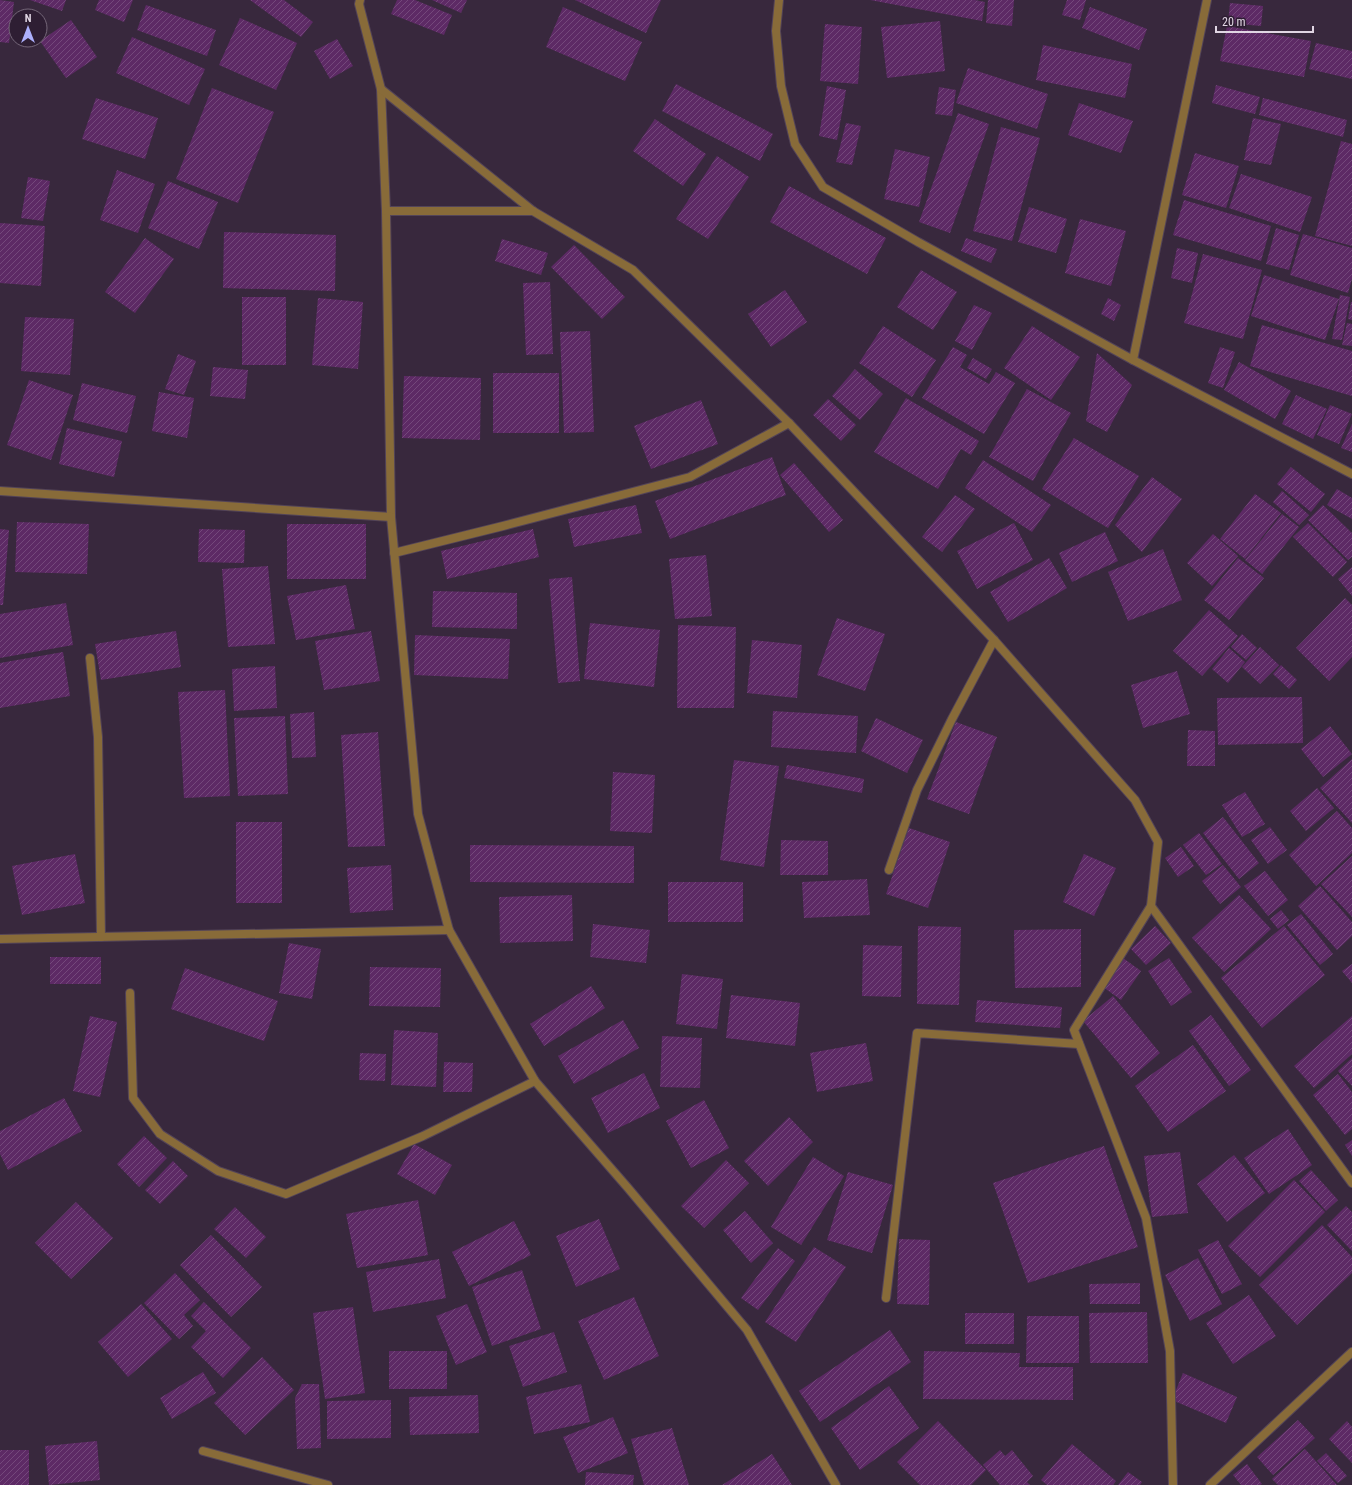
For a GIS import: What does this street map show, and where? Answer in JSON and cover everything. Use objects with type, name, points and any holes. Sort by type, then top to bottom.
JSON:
[{"type":"street","points":[[351,0],[359,2],[381,89],[386,211],[391,517],[418,814],[449,930],[535,1081],[747,1330],[836,1485]]},
{"type":"street","points":[[779,0],[776,31],[782,86],[795,144],[823,187],[918,242],[1133,360],[1352,474]]},
{"type":"street","points":[[1133,360],[1207,0]]},
{"type":"street","points":[[381,89],[533,211],[632,270],[790,422],[994,640],[1135,800],[1158,842],[1151,906],[1074,1030],[1146,1218],[1170,1351],[1173,1485]]},
{"type":"street","points":[[386,211],[533,211]]},
{"type":"street","points":[[394,553],[690,477],[790,422]]},
{"type":"street","points":[[0,491],[391,517]]},
{"type":"street","points":[[889,870],[916,790],[994,640]]},
{"type":"street","points":[[90,658],[98,737],[101,937]]},
{"type":"street","points":[[1151,906],[1352,1183]]},
{"type":"street","points":[[0,939],[449,930]]},
{"type":"street","points":[[130,993],[133,1098],[160,1134],[218,1171],[286,1194],[423,1136],[535,1081]]},
{"type":"street","points":[[886,1298],[916,1033],[1079,1044]]},
{"type":"street","points":[[1210,1485],[1352,1352]]},
{"type":"street","points":[[203,1452],[328,1485]]},
{"type":"building","points":[[0,0],[14,2],[13,8],[8,8],[8,43],[0,42]]},
{"type":"building","points":[[30,0],[66,0],[62,11]]},
{"type":"building","points":[[99,0],[133,0],[124,22],[95,10]]},
{"type":"building","points":[[250,0],[284,0],[313,22],[301,37]]},
{"type":"building","points":[[397,0],[415,0],[452,15],[444,35],[391,14]]},
{"type":"building","points":[[432,0],[467,0],[461,13]]},
{"type":"building","points":[[575,0],[661,0],[646,33]]},
{"type":"building","points":[[870,0],[975,0],[985,2],[982,21]]},
{"type":"building","points":[[988,0],[1014,0],[1012,26],[986,23]]},
{"type":"building","points":[[1067,0],[1086,0],[1080,20],[1062,15]]},
{"type":"building","points":[[1230,3],[1263,6],[1261,26],[1228,23]]},
{"type":"building","points":[[146,5],[216,30],[207,56],[137,30]]},
{"type":"building","points":[[563,7],[642,42],[625,81],[546,47]]},
{"type":"building","points":[[1090,7],[1147,29],[1139,50],[1082,28]]},
{"type":"building","points":[[240,18],[297,43],[276,90],[219,65]]},
{"type":"building","points":[[71,20],[97,57],[66,78],[45,48],[48,48],[48,36]]},
{"type":"building","points":[[940,21],[945,71],[887,78],[881,27]]},
{"type":"building","points":[[825,24],[862,27],[858,84],[820,81]]},
{"type":"building","points":[[1227,26],[1311,41],[1304,77],[1220,61]]},
{"type":"building","points":[[132,37],[205,69],[189,105],[116,73]]},
{"type":"building","points":[[337,39],[353,66],[330,79],[314,51]]},
{"type":"building","points":[[1316,43],[1352,51],[1352,79],[1309,69]]},
{"type":"building","points":[[1043,45],[1132,64],[1125,98],[1036,80]]},
{"type":"building","points":[[968,68],[1048,94],[1037,129],[956,103]]},
{"type":"building","points":[[676,84],[773,134],[760,161],[662,111]]},
{"type":"building","points":[[1216,85],[1260,97],[1255,114],[1212,103]]},
{"type":"building","points":[[827,86],[846,90],[837,140],[819,136]]},
{"type":"building","points":[[939,87],[956,90],[952,116],[935,114]]},
{"type":"building","points":[[212,88],[274,112],[238,203],[176,179]]},
{"type":"building","points":[[96,98],[158,118],[145,159],[82,139]]},
{"type":"building","points":[[1263,98],[1347,120],[1343,137],[1259,115]]},
{"type":"building","points":[[1079,103],[1133,121],[1121,153],[1068,135]]},
{"type":"building","points":[[958,113],[989,124],[950,233],[919,222]]},
{"type":"building","points":[[1253,118],[1281,124],[1271,165],[1244,160]]},
{"type":"building","points":[[655,119],[706,154],[683,186],[633,151]]},
{"type":"building","points":[[846,123],[861,126],[852,165],[836,162]]},
{"type":"building","points":[[1001,127],[1040,138],[1012,241],[973,231]]},
{"type":"building","points":[[1341,141],[1352,144],[1352,246],[1315,236]]},
{"type":"building","points":[[895,149],[930,157],[919,207],[884,199]]},
{"type":"building","points":[[1195,153],[1239,166],[1226,208],[1182,195]]},
{"type":"building","points":[[717,156],[749,177],[708,239],[676,219]]},
{"type":"building","points":[[117,170],[155,184],[138,233],[100,220]]},
{"type":"building","points":[[1241,174],[1312,197],[1300,232],[1229,208]]},
{"type":"building","points":[[28,177],[50,181],[43,221],[21,218]]},
{"type":"building","points":[[168,181],[218,202],[199,249],[148,228]]},
{"type":"building","points":[[789,186],[886,238],[867,274],[770,222]]},
{"type":"building","points":[[1184,200],[1271,226],[1261,261],[1173,235]]},
{"type":"building","points":[[1029,207],[1067,219],[1056,253],[1018,242]]},
{"type":"building","points":[[1080,219],[1126,231],[1111,286],[1065,273]]},
{"type":"building","points":[[0,223],[45,226],[41,286],[0,283]]},
{"type":"building","points":[[1276,228],[1299,235],[1289,270],[1266,264]]},
{"type":"building","points":[[224,232],[336,235],[335,291],[223,288]]},
{"type":"building","points":[[1303,234],[1352,248],[1352,279],[1348,293],[1290,275]]},
{"type":"building","points":[[145,238],[174,259],[135,313],[105,292]]},
{"type":"building","points":[[966,238],[997,249],[991,263],[961,251]]},
{"type":"building","points":[[502,239],[548,253],[541,275],[495,261]]},
{"type":"building","points":[[574,245],[625,297],[602,319],[551,267]]},
{"type":"building","points":[[1177,248],[1198,253],[1192,283],[1171,278]]},
{"type":"building","points":[[1203,254],[1262,270],[1243,339],[1184,323]]},
{"type":"building","points":[[921,270],[957,292],[933,330],[897,307]]},
{"type":"building","points":[[1264,275],[1339,299],[1325,340],[1251,316]]},
{"type":"building","points":[[550,282],[553,354],[526,355],[523,283]]},
{"type":"building","points":[[785,290],[807,322],[771,347],[748,314]]},
{"type":"building","points":[[1340,295],[1350,297],[1342,340],[1332,339]]},
{"type":"building","points":[[242,297],[286,297],[286,365],[242,365]]},
{"type":"building","points":[[318,298],[363,302],[358,369],[312,365]]},
{"type":"building","points":[[1108,298],[1121,305],[1114,321],[1101,314]]},
{"type":"building","points":[[1352,302],[1352,320],[1348,319]]},
{"type":"building","points":[[974,305],[992,313],[972,350],[955,341]]},
{"type":"building","points":[[25,317],[74,319],[70,375],[21,371]]},
{"type":"building","points":[[1347,323],[1352,324],[1352,346],[1342,345]]},
{"type":"building","points":[[1262,325],[1352,351],[1352,396],[1250,366]]},
{"type":"building","points":[[883,326],[936,360],[912,397],[859,363]]},
{"type":"building","points":[[1032,326],[1080,357],[1051,400],[1004,368]]},
{"type":"building","points":[[590,331],[594,432],[564,433],[560,332]]},
{"type":"building","points":[[953,347],[967,355],[960,367],[989,384],[996,372],[1015,383],[984,434],[922,398]]},
{"type":"building","points":[[1220,347],[1235,352],[1223,388],[1208,383]]},
{"type":"building","points":[[1097,353],[1132,385],[1107,432],[1086,421]]},
{"type":"building","points":[[178,354],[196,361],[184,395],[165,389]]},
{"type":"building","points":[[973,358],[992,369],[986,379],[967,368]]},
{"type":"building","points":[[1239,362],[1291,391],[1275,419],[1224,390]]},
{"type":"building","points":[[213,367],[248,370],[245,399],[210,396]]},
{"type":"building","points":[[855,369],[883,394],[860,420],[832,396]]},
{"type":"building","points":[[493,373],[559,373],[559,433],[493,433]]},
{"type":"building","points":[[404,376],[481,378],[480,440],[402,438]]},
{"type":"building","points":[[29,380],[73,395],[51,460],[7,445]]},
{"type":"building","points":[[82,383],[136,396],[127,433],[73,420]]},
{"type":"building","points":[[1027,389],[1071,413],[1033,481],[989,457]]},
{"type":"building","points":[[159,392],[194,398],[187,438],[152,431]]},
{"type":"building","points":[[1296,395],[1327,409],[1313,439],[1282,424]]},
{"type":"building","points":[[906,398],[979,441],[971,455],[961,449],[938,489],[874,452]]},
{"type":"building","points":[[828,399],[856,425],[841,441],[813,415]]},
{"type":"building","points":[[701,400],[718,444],[651,469],[634,426]]},
{"type":"building","points":[[1330,405],[1352,414],[1339,444],[1317,435]]},
{"type":"building","points":[[1352,424],[1352,452],[1341,448]]},
{"type":"building","points":[[67,428],[122,441],[114,477],[59,464]]},
{"type":"building","points":[[1074,438],[1139,476],[1108,528],[1042,489]]},
{"type":"building","points":[[772,457],[786,495],[670,539],[655,501]]},
{"type":"building","points":[[983,460],[1051,505],[1032,532],[965,488]]},
{"type":"building","points":[[794,463],[843,520],[829,532],[780,475]]},
{"type":"building","points":[[1291,467],[1325,494],[1311,512],[1277,484]]},
{"type":"building","points":[[1152,477],[1182,499],[1142,552],[1115,525]]},
{"type":"building","points":[[1337,489],[1352,498],[1352,519],[1327,505]]},
{"type":"building","points":[[1282,491],[1309,515],[1299,525],[1273,502]]},
{"type":"building","points":[[1255,494],[1281,513],[1245,559],[1220,539]]},
{"type":"building","points":[[955,495],[975,509],[942,552],[922,537]]},
{"type":"building","points":[[636,505],[642,533],[574,547],[568,519]]},
{"type":"building","points":[[1323,505],[1352,533],[1352,557],[1348,560],[1308,520]]},
{"type":"building","points":[[1282,514],[1299,527],[1262,574],[1245,560]]},
{"type":"building","points":[[17,522],[89,524],[87,574],[15,572]]},
{"type":"building","points":[[1014,523],[1033,560],[977,589],[957,551]]},
{"type":"building","points":[[1308,523],[1347,562],[1333,577],[1293,537]]},
{"type":"building","points":[[287,524],[366,524],[366,579],[287,579]]},
{"type":"building","points":[[0,529],[9,530],[3,605],[0,605]]},
{"type":"building","points":[[199,529],[245,530],[244,563],[198,562]]},
{"type":"building","points":[[533,529],[539,557],[447,579],[441,551]]},
{"type":"building","points":[[1105,532],[1118,561],[1072,582],[1059,553]]},
{"type":"building","points":[[1213,534],[1238,556],[1212,586],[1187,563]]},
{"type":"building","points":[[1163,549],[1182,600],[1128,621],[1108,572]]},
{"type":"building","points":[[706,555],[712,616],[675,619],[669,559]]},
{"type":"building","points":[[1049,558],[1067,588],[1008,622],[990,592]]},
{"type":"building","points":[[1238,558],[1264,578],[1229,620],[1204,600]]},
{"type":"building","points":[[268,566],[275,644],[228,647],[222,569]]},
{"type":"building","points":[[1352,567],[1352,596],[1338,579]]},
{"type":"building","points":[[572,577],[580,681],[558,683],[549,579]]},
{"type":"building","points":[[346,585],[355,629],[296,640],[287,596]]},
{"type":"building","points":[[433,591],[517,593],[517,629],[432,627]]},
{"type":"building","points":[[1345,598],[1352,605],[1352,657],[1329,681],[1296,648]]},
{"type":"building","points":[[66,603],[73,645],[0,658],[0,614]]},
{"type":"building","points":[[1209,610],[1238,636],[1202,676],[1173,651]]},
{"type":"building","points":[[837,618],[885,634],[865,691],[817,675]]},
{"type":"building","points":[[590,623],[660,630],[654,687],[584,679]]},
{"type":"building","points":[[678,625],[736,627],[734,708],[677,708]]},
{"type":"building","points":[[176,631],[181,667],[101,680],[95,644]]},
{"type":"building","points":[[371,631],[380,681],[324,690],[315,641]]},
{"type":"building","points":[[1242,634],[1257,648],[1246,660],[1231,647]]},
{"type":"building","points":[[415,635],[510,639],[508,679],[414,675]]},
{"type":"building","points":[[752,640],[802,645],[797,698],[747,693]]},
{"type":"building","points":[[1260,647],[1279,665],[1260,684],[1242,667]]},
{"type":"building","points":[[1229,648],[1245,662],[1228,683],[1212,669]]},
{"type":"building","points":[[63,652],[70,696],[0,708],[0,663]]},
{"type":"building","points":[[1281,665],[1297,680],[1289,689],[1273,674]]},
{"type":"building","points":[[275,666],[277,708],[234,711],[232,669]]},
{"type":"building","points":[[1177,671],[1190,714],[1143,728],[1131,685]]},
{"type":"building","points":[[225,690],[230,796],[184,798],[178,692]]},
{"type":"building","points":[[1302,697],[1303,743],[1218,745],[1217,698]]},
{"type":"building","points":[[773,711],[858,716],[856,753],[771,747]]},
{"type":"building","points":[[314,712],[316,757],[292,758],[290,714]]},
{"type":"building","points":[[285,716],[288,794],[238,796],[234,718]]},
{"type":"building","points":[[876,718],[923,740],[907,773],[861,751]]},
{"type":"building","points":[[956,722],[997,737],[969,814],[927,799]]},
{"type":"building","points":[[1330,726],[1352,754],[1323,777],[1301,749]]},
{"type":"building","points":[[1188,730],[1215,731],[1215,766],[1187,766]]},
{"type":"building","points":[[378,732],[385,846],[348,847],[341,735]]},
{"type":"building","points":[[1352,759],[1352,823],[1320,788]]},
{"type":"building","points":[[734,760],[779,766],[764,867],[720,860]]},
{"type":"building","points":[[787,765],[864,779],[862,793],[784,778]]},
{"type":"building","points":[[613,772],[655,775],[652,833],[610,831]]},
{"type":"building","points":[[1317,788],[1334,808],[1306,831],[1290,811]]},
{"type":"building","points":[[1245,792],[1265,824],[1242,837],[1222,805]]},
{"type":"building","points":[[1337,811],[1352,828],[1352,853],[1316,886],[1289,855]]},
{"type":"building","points":[[1223,817],[1259,863],[1239,879],[1203,833]]},
{"type":"building","points":[[236,822],[282,822],[282,903],[236,903]]},
{"type":"building","points":[[1270,827],[1287,850],[1268,864],[1251,840]]},
{"type":"building","points":[[909,828],[950,842],[928,908],[886,894]]},
{"type":"building","points":[[1199,833],[1222,864],[1206,875],[1183,845]]},
{"type":"building","points":[[781,840],[828,841],[828,875],[780,875]]},
{"type":"building","points":[[470,845],[634,846],[634,883],[470,882]]},
{"type":"building","points":[[1181,847],[1194,866],[1178,877],[1165,858]]},
{"type":"building","points":[[75,854],[85,903],[22,915],[12,866]]},
{"type":"building","points":[[1084,854],[1116,868],[1094,916],[1063,902]]},
{"type":"building","points":[[1352,856],[1352,917],[1321,884]]},
{"type":"building","points":[[391,865],[393,910],[350,913],[347,868]]},
{"type":"building","points":[[1223,865],[1241,887],[1220,904],[1202,881]]},
{"type":"building","points":[[1265,871],[1288,900],[1268,916],[1244,886]]},
{"type":"building","points":[[867,879],[870,915],[804,918],[802,882]]},
{"type":"building","points":[[668,882],[743,882],[743,922],[668,922]]},
{"type":"building","points":[[1320,886],[1352,922],[1352,936],[1337,950],[1298,906]]},
{"type":"building","points":[[572,895],[573,941],[500,943],[499,897]]},
{"type":"building","points":[[1239,895],[1271,929],[1224,972],[1192,938]]},
{"type":"building","points":[[1281,910],[1289,920],[1278,929],[1270,919]]},
{"type":"building","points":[[1301,914],[1333,954],[1320,965],[1287,925]]},
{"type":"building","points":[[593,924],[650,930],[646,963],[590,957]]},
{"type":"building","points":[[918,926],[961,927],[959,1005],[917,1004]]},
{"type":"building","points":[[1155,926],[1171,943],[1146,965],[1131,949]]},
{"type":"building","points":[[1284,926],[1325,975],[1262,1028],[1221,978]]},
{"type":"building","points":[[1081,929],[1081,987],[1015,988],[1014,930]]},
{"type":"building","points":[[289,943],[321,949],[312,999],[279,993]]},
{"type":"building","points":[[863,945],[902,946],[901,997],[862,996]]},
{"type":"building","points":[[50,957],[101,957],[101,984],[50,984]]},
{"type":"building","points":[[1123,958],[1141,971],[1121,1000],[1103,987]]},
{"type":"building","points":[[1169,958],[1192,992],[1171,1006],[1148,971]]},
{"type":"building","points":[[1352,964],[1352,983],[1342,971]]},
{"type":"building","points":[[370,967],[441,968],[440,1007],[369,1006]]},
{"type":"building","points":[[185,968],[278,1001],[264,1041],[171,1009]]},
{"type":"building","points":[[682,974],[723,979],[717,1029],[676,1024]]},
{"type":"building","points":[[591,986],[605,1008],[544,1046],[530,1024]]},
{"type":"building","points":[[731,995],[800,1003],[795,1046],[726,1038]]},
{"type":"building","points":[[1113,996],[1160,1053],[1131,1078],[1083,1021]]},
{"type":"building","points":[[977,1000],[1062,1007],[1060,1028],[975,1022]]},
{"type":"building","points":[[1211,1015],[1251,1070],[1229,1086],[1189,1031]]},
{"type":"building","points":[[90,1016],[117,1022],[100,1097],[73,1091]]},
{"type":"building","points":[[1352,1016],[1352,1054],[1314,1088],[1294,1066]]},
{"type":"building","points":[[623,1020],[639,1048],[574,1084],[558,1056]]},
{"type":"building","points":[[394,1030],[438,1033],[436,1087],[391,1085]]},
{"type":"building","points":[[662,1036],[702,1038],[700,1088],[660,1087]]},
{"type":"building","points":[[866,1043],[873,1081],[817,1092],[810,1053]]},
{"type":"building","points":[[1193,1045],[1226,1091],[1168,1132],[1135,1086]]},
{"type":"building","points":[[360,1053],[386,1054],[385,1081],[359,1080]]},
{"type":"building","points":[[1352,1058],[1352,1086],[1338,1071]]},
{"type":"building","points":[[444,1062],[473,1063],[472,1092],[443,1092]]},
{"type":"building","points":[[644,1073],[660,1108],[608,1133],[591,1098]]},
{"type":"building","points":[[1338,1074],[1352,1092],[1352,1129],[1345,1135],[1313,1095]]},
{"type":"building","points":[[64,1098],[82,1131],[8,1170],[0,1154],[0,1131]]},
{"type":"building","points":[[704,1100],[729,1148],[691,1168],[666,1121]]},
{"type":"building","points":[[789,1117],[813,1142],[768,1186],[744,1161]]},
{"type":"building","points":[[1288,1129],[1312,1165],[1269,1194],[1244,1158]]},
{"type":"building","points":[[144,1136],[167,1158],[139,1187],[117,1164]]},
{"type":"building","points":[[1352,1140],[1352,1156],[1345,1145]]},
{"type":"building","points":[[414,1144],[452,1165],[435,1195],[397,1174]]},
{"type":"building","points":[[1104,1146],[1138,1247],[1028,1283],[993,1183]]},
{"type":"building","points":[[1180,1152],[1188,1213],[1152,1217],[1144,1156]]},
{"type":"building","points":[[1234,1155],[1265,1193],[1227,1222],[1197,1184]]},
{"type":"building","points":[[813,1157],[844,1176],[801,1245],[771,1227]]},
{"type":"building","points":[[726,1160],[749,1183],[704,1228],[681,1206]]},
{"type":"building","points":[[173,1161],[188,1176],[160,1204],[145,1190]]},
{"type":"building","points":[[1311,1170],[1338,1200],[1326,1211],[1299,1181]]},
{"type":"building","points":[[848,1172],[893,1185],[872,1253],[827,1240]]},
{"type":"building","points":[[1294,1180],[1325,1212],[1260,1277],[1228,1246]]},
{"type":"building","points":[[418,1200],[428,1255],[357,1268],[346,1214]]},
{"type":"building","points":[[76,1202],[113,1238],[71,1279],[35,1243]]},
{"type":"building","points":[[1346,1206],[1352,1212],[1352,1251],[1327,1225]]},
{"type":"building","points":[[235,1207],[266,1237],[246,1258],[214,1229]]},
{"type":"building","points":[[745,1211],[773,1243],[751,1263],[723,1230]]},
{"type":"building","points":[[599,1219],[620,1269],[576,1287],[556,1236]]},
{"type":"building","points":[[514,1221],[531,1255],[469,1286],[452,1252]]},
{"type":"building","points":[[1322,1225],[1352,1257],[1352,1273],[1297,1325],[1259,1285]]},
{"type":"building","points":[[211,1235],[262,1287],[231,1317],[180,1265]]},
{"type":"building","points":[[899,1239],[930,1240],[929,1305],[897,1304]]},
{"type":"building","points":[[1218,1240],[1242,1284],[1222,1294],[1198,1250]]},
{"type":"building","points":[[814,1247],[846,1267],[796,1342],[765,1322]]},
{"type":"building","points":[[778,1248],[795,1261],[758,1310],[741,1298]]},
{"type":"building","points":[[1198,1258],[1222,1304],[1190,1321],[1165,1275]]},
{"type":"building","points":[[439,1259],[446,1298],[373,1312],[366,1272]]},
{"type":"building","points":[[522,1270],[541,1329],[492,1346],[472,1287]]},
{"type":"building","points":[[175,1273],[200,1300],[184,1315],[193,1326],[179,1339],[144,1303]]},
{"type":"building","points":[[1140,1283],[1140,1304],[1090,1304],[1089,1284]]},
{"type":"building","points":[[1249,1295],[1276,1336],[1233,1364],[1206,1323]]},
{"type":"building","points":[[634,1297],[659,1356],[604,1380],[578,1321]]},
{"type":"building","points":[[204,1302],[251,1348],[223,1378],[191,1347],[206,1331],[191,1316]]},
{"type":"building","points":[[141,1304],[172,1339],[128,1377],[98,1342]]},
{"type":"building","points":[[467,1304],[487,1352],[456,1365],[436,1316]]},
{"type":"building","points":[[353,1307],[365,1393],[325,1399],[313,1313]]},
{"type":"building","points":[[1147,1312],[1148,1363],[1090,1363],[1089,1313]]},
{"type":"building","points":[[965,1313],[1014,1313],[1014,1344],[965,1344]]},
{"type":"building","points":[[1027,1316],[1079,1316],[1079,1363],[1026,1363]]},
{"type":"building","points":[[890,1330],[911,1362],[820,1422],[799,1391]]},
{"type":"building","points":[[554,1332],[567,1372],[523,1387],[509,1346]]},
{"type":"building","points":[[389,1351],[447,1351],[447,1389],[389,1389]]},
{"type":"building","points":[[924,1351],[1020,1353],[1019,1367],[1073,1367],[1073,1400],[923,1399]]},
{"type":"building","points":[[262,1357],[294,1390],[245,1435],[214,1403]]},
{"type":"building","points":[[203,1372],[216,1393],[172,1419],[160,1398]]},
{"type":"building","points":[[1183,1373],[1237,1397],[1226,1423],[1172,1400]]},
{"type":"building","points":[[302,1384],[319,1384],[321,1448],[297,1449],[295,1398]]},
{"type":"building","points":[[581,1384],[590,1422],[534,1434],[526,1397]]},
{"type":"building","points":[[889,1386],[919,1428],[860,1470],[831,1428]]},
{"type":"building","points":[[478,1395],[479,1433],[410,1435],[409,1397]]},
{"type":"building","points":[[391,1400],[391,1438],[327,1439],[327,1401]]},
{"type":"building","points":[[613,1417],[628,1453],[578,1473],[563,1437]]},
{"type":"building","points":[[1298,1420],[1315,1438],[1273,1475],[1257,1457]]},
{"type":"building","points":[[938,1421],[986,1470],[971,1485],[920,1485],[897,1462]]},
{"type":"building","points":[[1347,1421],[1352,1427],[1352,1463],[1329,1439]]},
{"type":"building","points":[[672,1428],[689,1485],[644,1485],[631,1439]]},
{"type":"building","points":[[97,1441],[100,1480],[49,1485],[45,1446]]},
{"type":"building","points":[[1072,1444],[1116,1481],[1113,1485],[1047,1485],[1041,1480]]},
{"type":"building","points":[[1305,1449],[1337,1485],[1278,1485],[1272,1479]]},
{"type":"building","points":[[0,1450],[29,1450],[29,1485],[0,1485]]},
{"type":"building","points":[[1000,1450],[1005,1456],[1012,1450],[1033,1476],[1027,1482],[1030,1485],[1000,1485],[983,1465]]},
{"type":"building","points":[[1326,1453],[1347,1476],[1338,1483],[1317,1461]]},
{"type":"building","points":[[772,1454],[792,1485],[722,1485]]},
{"type":"building","points":[[1247,1464],[1262,1484],[1241,1485],[1233,1475]]},
{"type":"building","points":[[586,1472],[634,1475],[633,1485],[585,1485]]},
{"type":"building","points":[[1128,1472],[1142,1482],[1140,1485],[1118,1485]]}]
